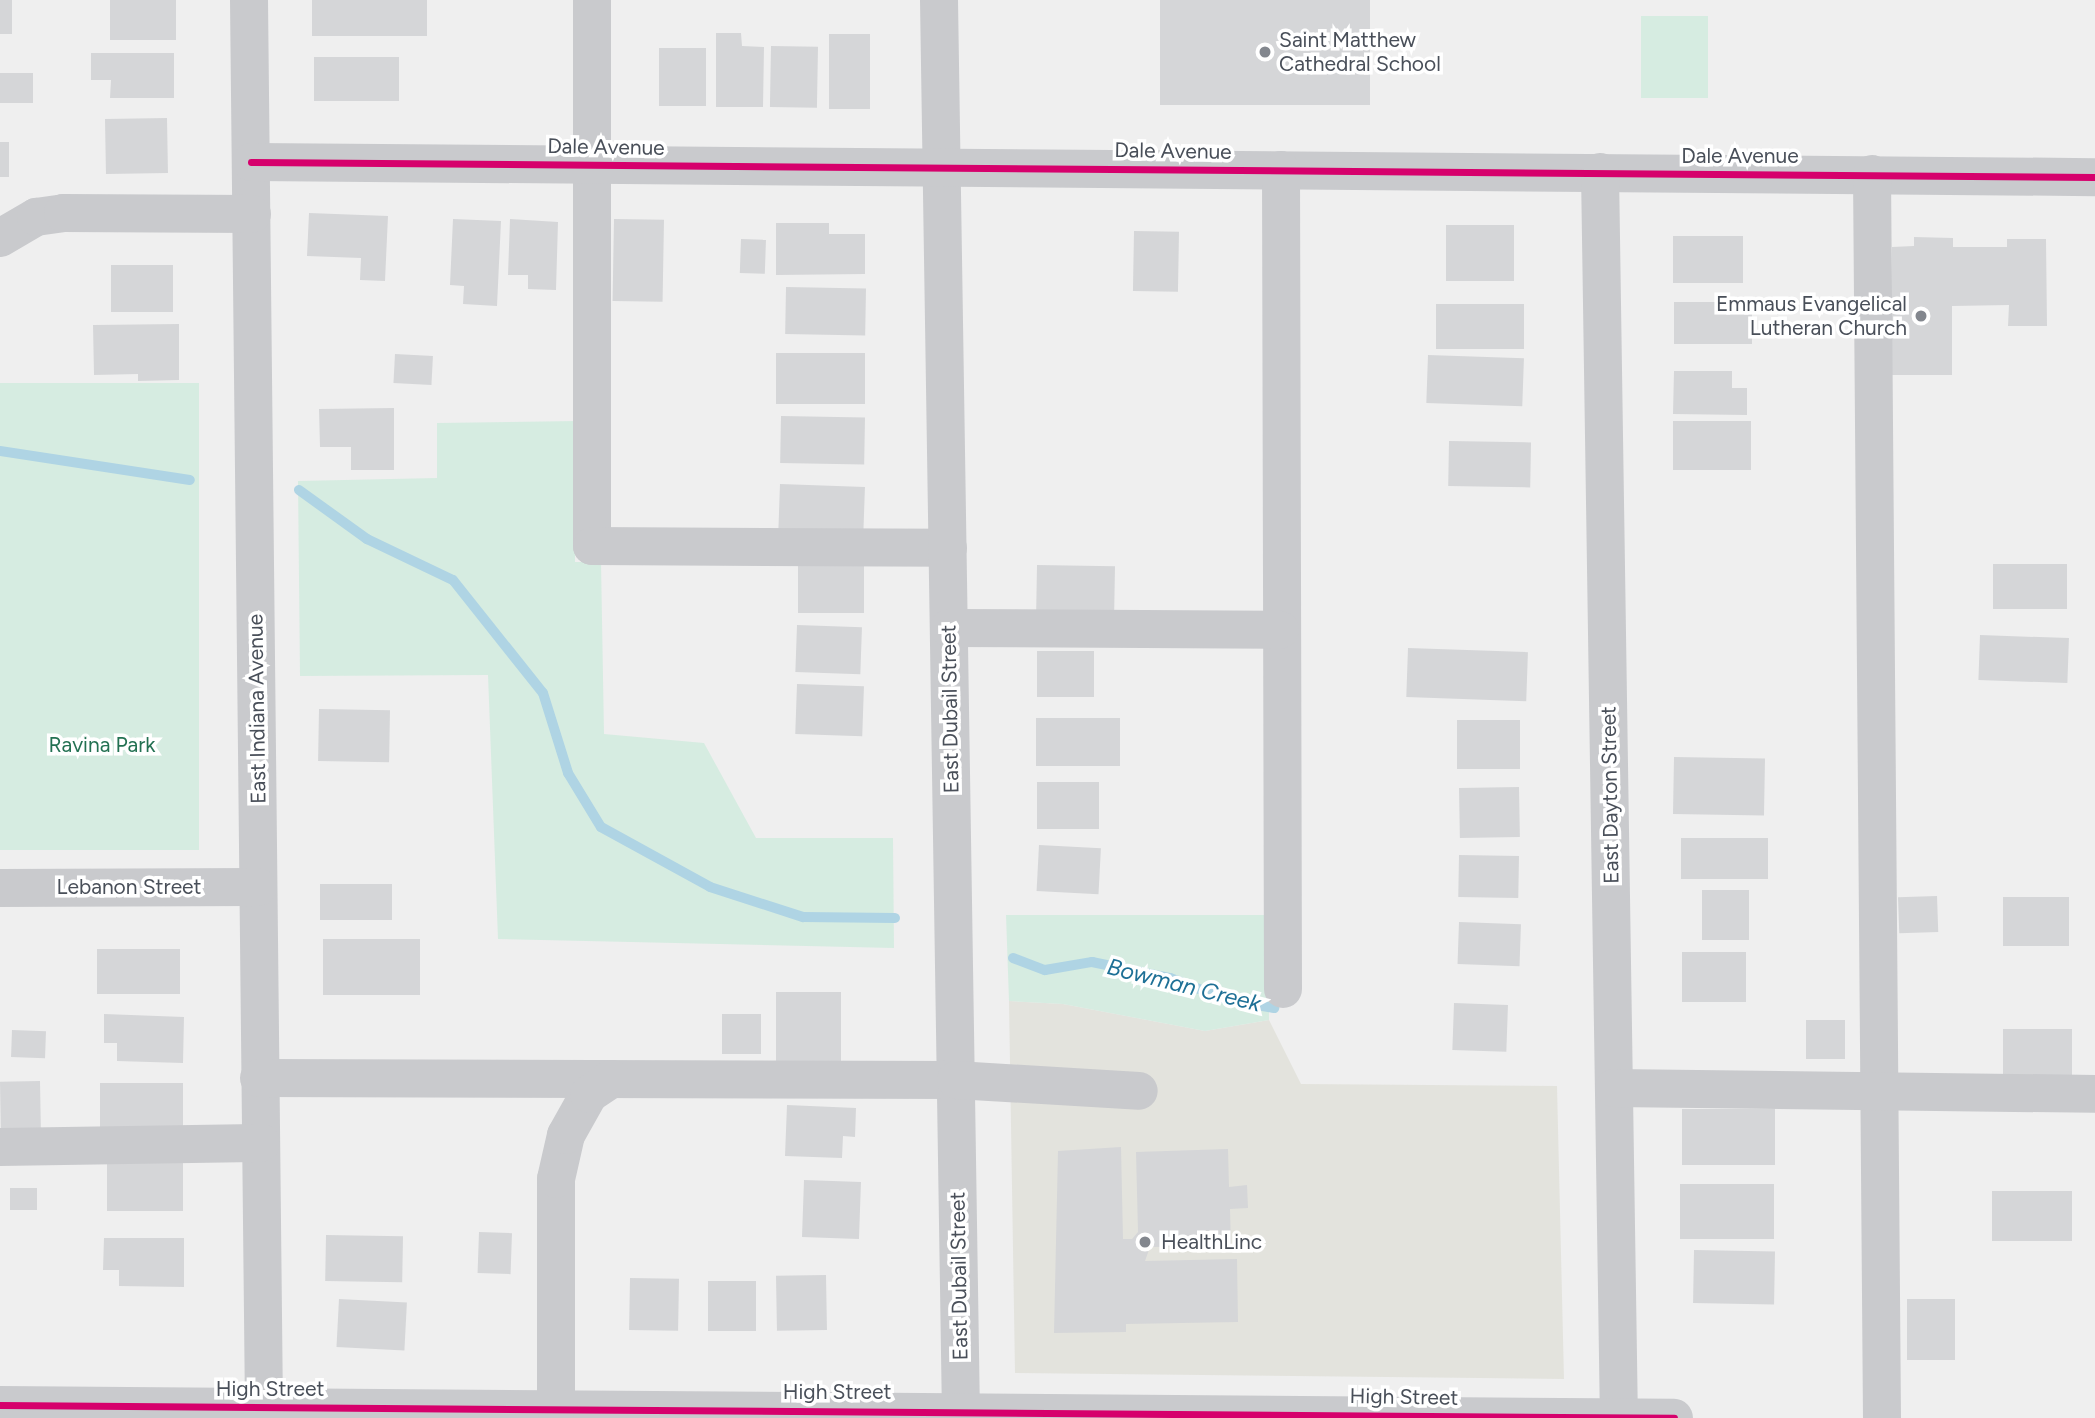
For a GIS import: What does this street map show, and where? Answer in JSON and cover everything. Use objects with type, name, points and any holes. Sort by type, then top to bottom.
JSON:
[{"type":"street","name":"East Indiana Avenue","points":[[249,0],[264,1412]]},
{"type":"street","points":[[592,0],[595,164],[592,546],[948,548]]},
{"type":"street","name":"East Dubail Street","points":[[939,0],[961,1415]]},
{"type":"street","name":"Dale Avenue","points":[[251,162],[2095,177]]},
{"type":"street","points":[[1281,170],[1280,630],[1283,989]]},
{"type":"street","name":"East Dayton Street","points":[[1600,172],[1619,1417]]},
{"type":"street","points":[[1872,174],[1877,1091],[1882,1418]]},
{"type":"street","points":[[1,235],[36,217],[62,213],[251,214]]},
{"type":"street","points":[[949,628],[1280,630]]},
{"type":"street","name":"Lebanon Street","points":[[0,888],[258,887]]},
{"type":"street","points":[[259,1077],[956,1080],[1139,1091]]},
{"type":"street","points":[[556,1408],[556,1180],[566,1135],[589,1094],[611,1079]]},
{"type":"street","points":[[1614,1088],[2095,1094]]},
{"type":"street","points":[[0,1147],[261,1143]]},
{"type":"street","name":"High Street","points":[[0,1405],[264,1412],[556,1408],[613,1414],[1674,1418]]},
{"type":"shaded area","points":[[1009,1001],[1063,1004],[1205,1031],[1269,1020],[1301,1084],[1557,1086],[1564,1379],[1015,1373]]},
{"type":"green space","points":[[1641,16],[1708,16],[1708,98],[1641,98]]},
{"type":"green space","name":"Ravina Park","points":[[0,383],[199,383],[199,850],[0,850]]},
{"type":"green space","points":[[578,421],[575,562],[601,562],[604,734],[704,743],[756,838],[893,838],[894,948],[498,939],[488,675],[300,676],[298,481],[437,478],[437,423]]},
{"type":"green space","points":[[1006,915],[1268,915],[1269,1020],[1205,1031],[1063,1004],[1009,1001]]},
{"type":"building","points":[[0,0],[12,0],[12,34],[0,34]]},
{"type":"building","points":[[110,0],[176,0],[176,40],[110,40]]},
{"type":"building","points":[[312,0],[427,0],[427,36],[312,36]]},
{"type":"building","name":"Saint Matthew Cathedral School","points":[[1160,0],[1370,0],[1370,105],[1160,105]]},
{"type":"building","points":[[716,33],[741,33],[742,46],[764,47],[763,107],[716,107]]},
{"type":"building","points":[[829,34],[870,34],[870,109],[829,109]]},
{"type":"building","points":[[771,46],[818,47],[817,108],[770,107]]},
{"type":"building","points":[[659,48],[706,48],[706,106],[659,106]]},
{"type":"building","points":[[91,53],[174,53],[174,98],[110,98],[111,80],[91,80]]},
{"type":"building","points":[[314,57],[399,57],[399,101],[314,101]]},
{"type":"building","points":[[0,73],[33,73],[33,103],[0,103]]},
{"type":"building","points":[[167,118],[168,173],[106,174],[105,119]]},
{"type":"building","points":[[0,142],[9,142],[9,177],[0,177]]},
{"type":"building","points":[[309,213],[388,216],[385,281],[360,280],[361,258],[307,256]]},
{"type":"building","points":[[453,219],[501,221],[497,306],[463,304],[464,286],[450,285]]},
{"type":"building","points":[[510,219],[558,222],[556,290],[528,289],[528,275],[508,275]]},
{"type":"building","points":[[614,219],[664,220],[663,302],[613,301]]},
{"type":"building","points":[[776,223],[829,223],[829,234],[865,234],[865,274],[776,275]]},
{"type":"building","points":[[1446,225],[1514,225],[1514,281],[1446,281]]},
{"type":"building","points":[[1134,231],[1179,232],[1178,292],[1133,291]]},
{"type":"building","points":[[1673,236],[1743,236],[1743,283],[1673,283]]},
{"type":"building","name":"Emmaus Evangelical Lutheran Church","points":[[1914,237],[1953,238],[1953,247],[2007,247],[2007,239],[2046,239],[2047,326],[2008,326],[2009,305],[1952,306],[1952,375],[1890,375],[1892,247],[1914,246]]},
{"type":"building","points":[[741,239],[766,240],[765,274],[740,273]]},
{"type":"building","points":[[111,265],[173,265],[173,312],[111,312]]},
{"type":"building","points":[[786,287],[866,288],[865,335],[785,334]]},
{"type":"building","points":[[1674,302],[1752,302],[1752,344],[1674,344]]},
{"type":"building","points":[[1436,304],[1524,304],[1524,349],[1436,349]]},
{"type":"building","points":[[179,324],[179,380],[138,381],[138,374],[94,375],[93,325]]},
{"type":"building","points":[[776,353],[865,353],[865,404],[776,404]]},
{"type":"building","points":[[395,354],[433,356],[431,385],[393,383]]},
{"type":"building","points":[[1428,355],[1524,358],[1522,406],[1426,403]]},
{"type":"building","points":[[1674,371],[1732,371],[1732,388],[1747,388],[1747,415],[1673,414]]},
{"type":"building","points":[[394,408],[394,470],[351,470],[351,447],[320,447],[319,409]]},
{"type":"building","points":[[781,416],[865,417],[864,464],[780,463]]},
{"type":"building","points":[[1673,421],[1751,421],[1751,470],[1673,470]]},
{"type":"building","points":[[1449,441],[1531,442],[1530,487],[1448,486]]},
{"type":"building","points":[[780,484],[865,487],[863,539],[778,536]]},
{"type":"building","points":[[798,562],[864,562],[864,613],[798,613]]},
{"type":"building","points":[[1993,564],[2067,564],[2067,609],[1993,609]]},
{"type":"building","points":[[1037,565],[1115,566],[1114,612],[1036,611]]},
{"type":"building","points":[[797,625],[862,627],[860,674],[795,672]]},
{"type":"building","points":[[1980,635],[2069,638],[2067,683],[1978,680]]},
{"type":"building","points":[[1408,648],[1528,652],[1526,701],[1406,697]]},
{"type":"building","points":[[1037,651],[1094,651],[1094,697],[1037,697]]},
{"type":"building","points":[[797,684],[864,686],[862,736],[795,734]]},
{"type":"building","points":[[319,709],[390,710],[389,762],[318,761]]},
{"type":"building","points":[[1036,718],[1120,718],[1120,766],[1036,766]]},
{"type":"building","points":[[1457,720],[1520,720],[1520,769],[1457,769]]},
{"type":"building","points":[[1674,757],[1765,759],[1764,816],[1673,814]]},
{"type":"building","points":[[1037,782],[1099,782],[1099,829],[1037,829]]},
{"type":"building","points":[[1519,787],[1520,837],[1460,838],[1459,788]]},
{"type":"building","points":[[1681,838],[1768,838],[1768,879],[1681,879]]},
{"type":"building","points":[[1039,845],[1101,848],[1099,894],[1037,891]]},
{"type":"building","points":[[1459,855],[1519,856],[1518,898],[1458,897]]},
{"type":"building","points":[[320,884],[392,884],[392,920],[320,920]]},
{"type":"building","points":[[1702,890],[1749,890],[1749,940],[1702,940]]},
{"type":"building","points":[[1937,896],[1938,932],[1899,933],[1898,897]]},
{"type":"building","points":[[2003,897],[2069,897],[2069,946],[2003,946]]},
{"type":"building","points":[[1459,922],[1521,924],[1519,966],[1458,964]]},
{"type":"building","points":[[323,939],[420,939],[420,995],[323,995]]},
{"type":"building","points":[[97,949],[180,949],[180,994],[97,994]]},
{"type":"building","points":[[1682,952],[1746,952],[1746,1002],[1682,1002]]},
{"type":"building","points":[[776,992],[841,992],[841,1067],[776,1067]]},
{"type":"building","points":[[1454,1003],[1508,1005],[1506,1052],[1452,1050]]},
{"type":"building","points":[[104,1014],[184,1017],[183,1063],[117,1061],[117,1043],[104,1043]]},
{"type":"building","points":[[722,1014],[761,1014],[761,1054],[722,1054]]},
{"type":"building","points":[[1806,1020],[1845,1020],[1845,1059],[1806,1059]]},
{"type":"building","points":[[2003,1029],[2072,1029],[2072,1076],[2003,1076]]},
{"type":"building","points":[[12,1030],[46,1031],[45,1058],[11,1057]]},
{"type":"building","points":[[40,1081],[41,1137],[1,1138],[0,1082]]},
{"type":"building","points":[[100,1083],[183,1083],[183,1134],[100,1134]]},
{"type":"building","points":[[787,1105],[856,1108],[855,1137],[843,1136],[842,1158],[785,1156]]},
{"type":"building","points":[[1682,1109],[1775,1109],[1775,1165],[1682,1165]]},
{"type":"building","name":"HealthLinc","points":[[1121,1147],[1123,1239],[1132,1239],[1138,1232],[1136,1152],[1228,1149],[1229,1187],[1247,1185],[1248,1208],[1230,1209],[1231,1246],[1150,1247],[1145,1261],[1237,1259],[1238,1322],[1126,1324],[1126,1332],[1054,1333],[1058,1151]]},
{"type":"building","points":[[107,1163],[183,1163],[183,1211],[107,1211]]},
{"type":"building","points":[[804,1180],[861,1182],[859,1239],[802,1237]]},
{"type":"building","points":[[1680,1184],[1774,1184],[1774,1239],[1680,1239]]},
{"type":"building","points":[[10,1188],[37,1188],[37,1210],[10,1210]]},
{"type":"building","points":[[1992,1191],[2072,1191],[2072,1241],[1992,1241]]},
{"type":"building","points":[[479,1232],[512,1233],[511,1274],[478,1273]]},
{"type":"building","points":[[326,1235],[403,1236],[402,1282],[325,1281]]},
{"type":"building","points":[[104,1238],[184,1238],[184,1287],[119,1286],[119,1270],[103,1270]]},
{"type":"building","points":[[1694,1250],[1775,1251],[1774,1304],[1693,1303]]},
{"type":"building","points":[[826,1275],[827,1330],[777,1331],[776,1276]]},
{"type":"building","points":[[630,1278],[679,1279],[678,1331],[629,1330]]},
{"type":"building","points":[[708,1281],[756,1281],[756,1331],[708,1331]]},
{"type":"building","points":[[339,1299],[407,1303],[404,1350],[336,1347]]},
{"type":"building","points":[[1907,1299],[1955,1299],[1955,1360],[1907,1360]]},
{"type":"waterway","name":"Bowman Creek","points":[[0,451],[190,480]]},
{"type":"waterway","name":"Bowman Creek","points":[[299,490],[367,539],[453,580],[543,693],[568,773],[601,827],[710,887],[803,917],[895,918]]},
{"type":"waterway","name":"Bowman Creek","points":[[1013,958],[1045,970],[1092,962],[1170,978],[1228,1000],[1274,1008]]},
{"type":"cycle path","points":[[251,162],[2095,177]]},
{"type":"cycle path","points":[[0,1405],[1674,1418]]},
{"type":"place","name":"Saint Matthew Cathedral School","points":[[1265,52]]},
{"type":"place","name":"Emmaus Evangelical Lutheran Church","points":[[1921,316]]},
{"type":"place","name":"HealthLinc","points":[[1145,1242]]}]
